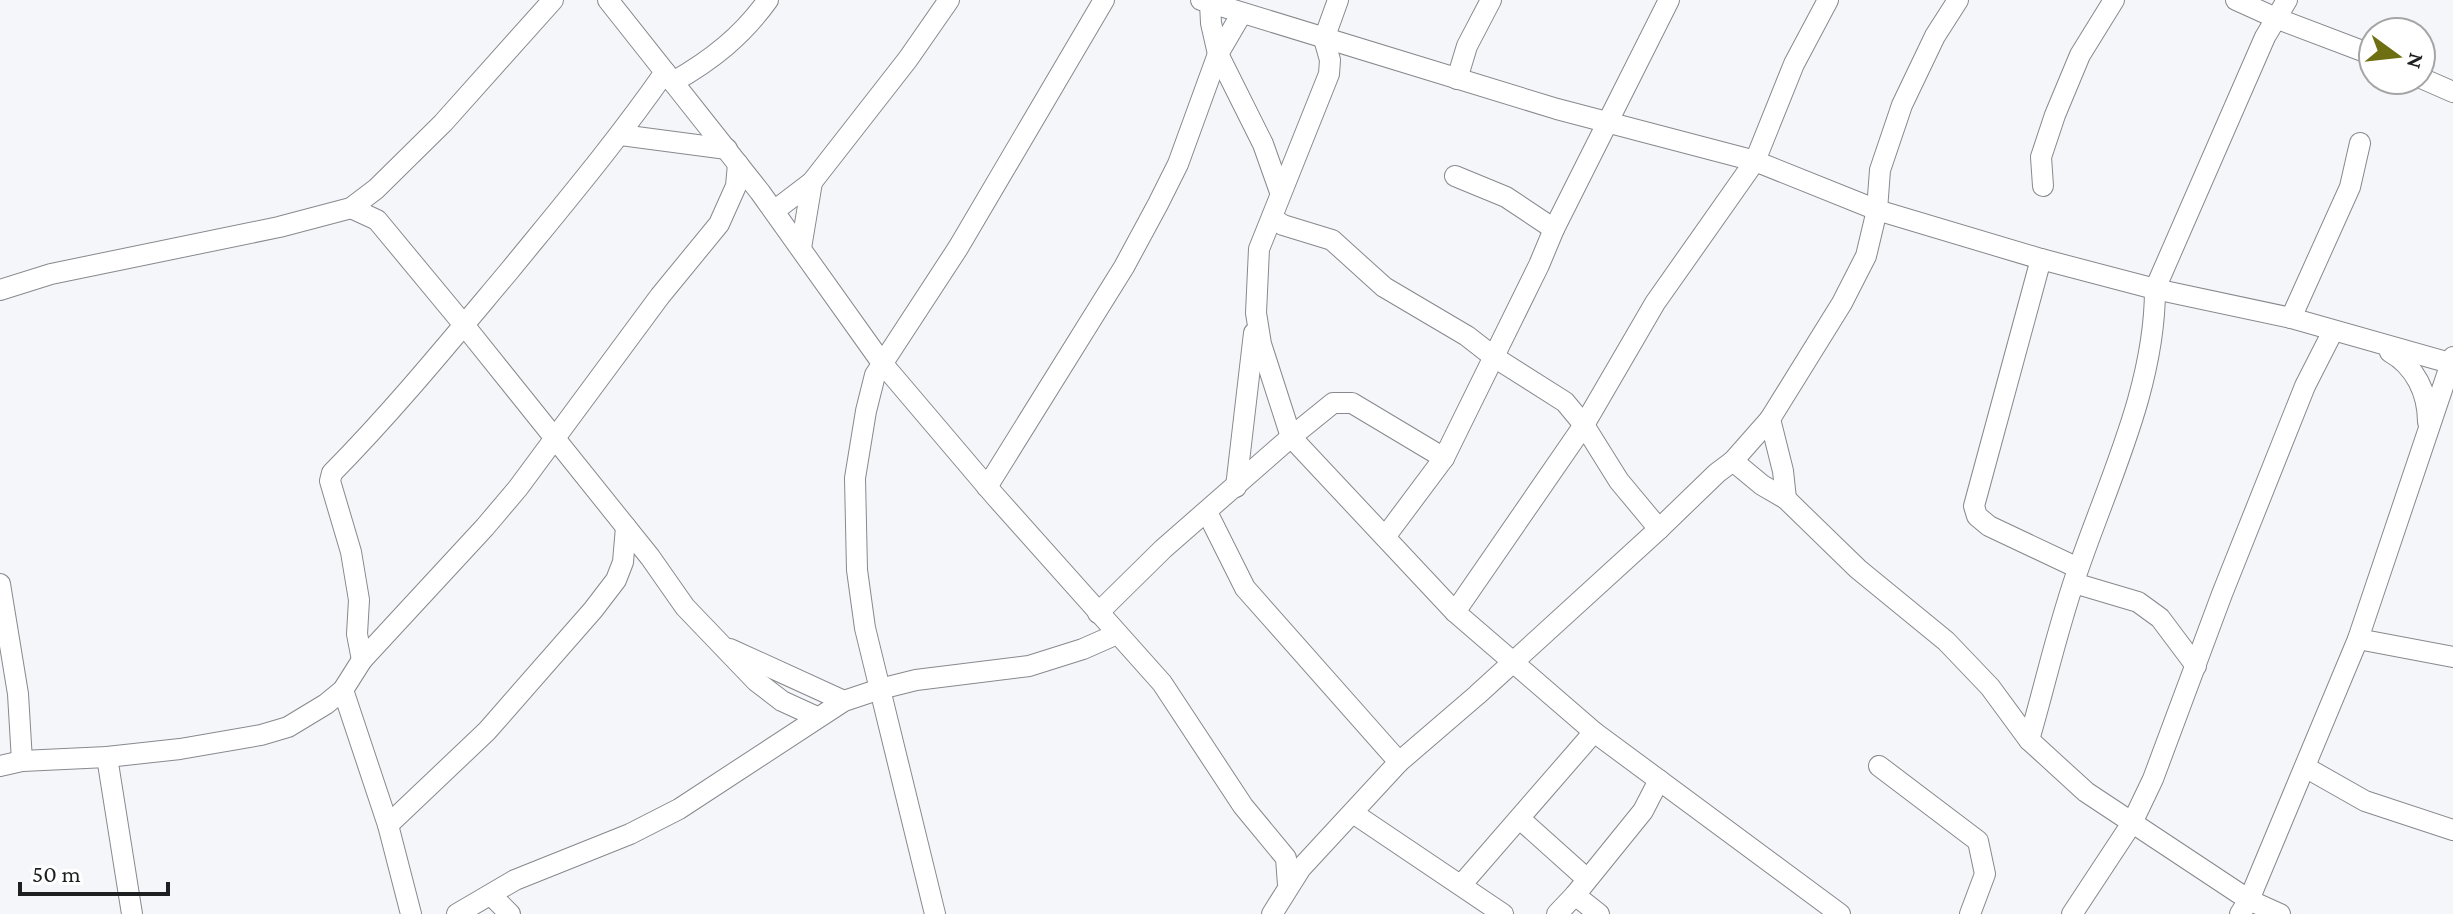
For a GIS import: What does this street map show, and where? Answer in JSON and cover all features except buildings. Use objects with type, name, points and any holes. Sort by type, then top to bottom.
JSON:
[{"type":"street","points":[[0,290],[51,274],[279,227],[351,208],[376,189],[443,123],[553,0]]},
{"type":"street","points":[[608,0],[733,156],[882,363],[987,487],[1162,683],[1243,806],[1286,858],[1288,885]]},
{"type":"street","points":[[362,660],[357,634],[359,600],[351,552],[330,481],[332,473],[377,427],[464,325],[669,77],[706,64],[736,39],[768,0]]},
{"type":"street","points":[[774,211],[812,182],[908,59],[949,0]]},
{"type":"street","points":[[935,914],[865,628],[857,570],[855,478],[870,390],[882,363],[958,248],[1104,0]]},
{"type":"street","points":[[1236,487],[1256,313],[1259,249],[1329,74],[1330,60],[1324,39],[1338,0]]},
{"type":"street","points":[[1457,79],[1467,46],[1491,0]]},
{"type":"street","points":[[1385,537],[1444,458],[1605,122],[1669,0]]},
{"type":"street","points":[[1455,612],[1584,425],[1655,303],[1755,161],[1794,64],[1828,0]]},
{"type":"street","points":[[1272,914],[1288,885],[1313,855],[1399,762],[1733,461],[1770,419],[1842,303],[1866,256],[1877,210],[1880,170],[1902,105],[1935,36],[1958,0]]},
{"type":"street","points":[[2043,186],[2041,157],[2055,115],[2080,55],[2114,0]]},
{"type":"street","points":[[2236,0],[2357,49]]},
{"type":"street","points":[[2029,740],[2076,576],[2131,422],[2150,351],[2155,289],[2265,37],[2287,0]]},
{"type":"street","points":[[1206,1],[1218,54],[1263,144],[1280,192]]},
{"type":"street","points":[[1206,1],[1457,79],[1755,161],[1877,210],[2041,259],[2155,289],[2291,318],[2452,362],[2358,639],[2244,907]]},
{"type":"street","points":[[987,487],[1124,267],[1158,204],[1178,164],[1218,54],[1242,13]]},
{"type":"street","points":[[621,135],[733,156]]},
{"type":"street","points":[[2291,318],[2350,187],[2360,143]]},
{"type":"street","points":[[719,224],[736,186],[733,156]]},
{"type":"street","points":[[1455,176],[1506,197],[1554,229]]},
{"type":"street","points":[[801,248],[812,182]]},
{"type":"street","points":[[376,189],[377,220]]},
{"type":"street","points":[[0,766],[22,761],[107,757],[261,735],[288,727],[326,704],[343,690],[362,660],[485,527],[719,224],[760,192]]},
{"type":"street","points":[[351,208],[377,220],[626,527],[685,607],[756,681],[782,701],[817,717]]},
{"type":"street","points":[[1272,218],[1283,225],[1332,240],[1384,287],[1467,336],[1565,402],[1584,425],[1619,481],[1659,529]]},
{"type":"street","points":[[2041,259],[1974,506],[1977,516],[2076,576],[2138,602],[2160,618],[2196,666]]},
{"type":"street","points":[[1256,313],[1267,369],[1291,437],[1455,612],[1594,732],[1840,914]]},
{"type":"street","points":[[2072,914],[2132,823],[2153,779],[2305,386],[2333,331]]},
{"type":"street","points":[[2372,342],[2399,357],[2412,371],[2425,396],[2428,426]]},
{"type":"street","points":[[1098,613],[1163,549],[1333,403],[1352,403],[1444,458]]},
{"type":"street","points":[[1770,419],[1783,471],[1786,499]]},
{"type":"street","points":[[1733,461],[1762,485],[1786,499],[1858,569],[1920,618],[1973,668],[2029,740],[2086,792],[2244,907],[2280,914]]},
{"type":"street","points":[[1207,512],[1245,588],[1399,762]]},
{"type":"street","points":[[388,825],[487,731],[593,610],[616,580],[623,562],[626,527]]},
{"type":"street","points":[[0,584],[18,694],[22,761]]},
{"type":"street","points":[[460,913],[515,880],[630,834],[679,809],[844,701],[916,680],[1029,666],[1083,649],[1117,634]]},
{"type":"street","points":[[2358,639],[2453,657]]},
{"type":"street","points":[[719,644],[844,701]]},
{"type":"street","points":[[343,690],[388,825],[411,914]]},
{"type":"street","points":[[782,701],[787,736]]},
{"type":"street","points":[[1462,884],[1594,732]]},
{"type":"street","points":[[107,757],[132,914]]},
{"type":"street","points":[[1879,766],[1978,841],[1985,874],[1970,914]]},
{"type":"street","points":[[2305,767],[2357,798],[2391,812],[2453,830]]},
{"type":"street","points":[[1557,914],[1643,811],[1667,787]]},
{"type":"street","points":[[1353,813],[1503,914]]},
{"type":"street","points":[[1520,819],[1581,887],[1599,914]]},
{"type":"street","points":[[1286,858],[1313,855]]},
{"type":"street","points":[[491,895],[510,914]]}]
